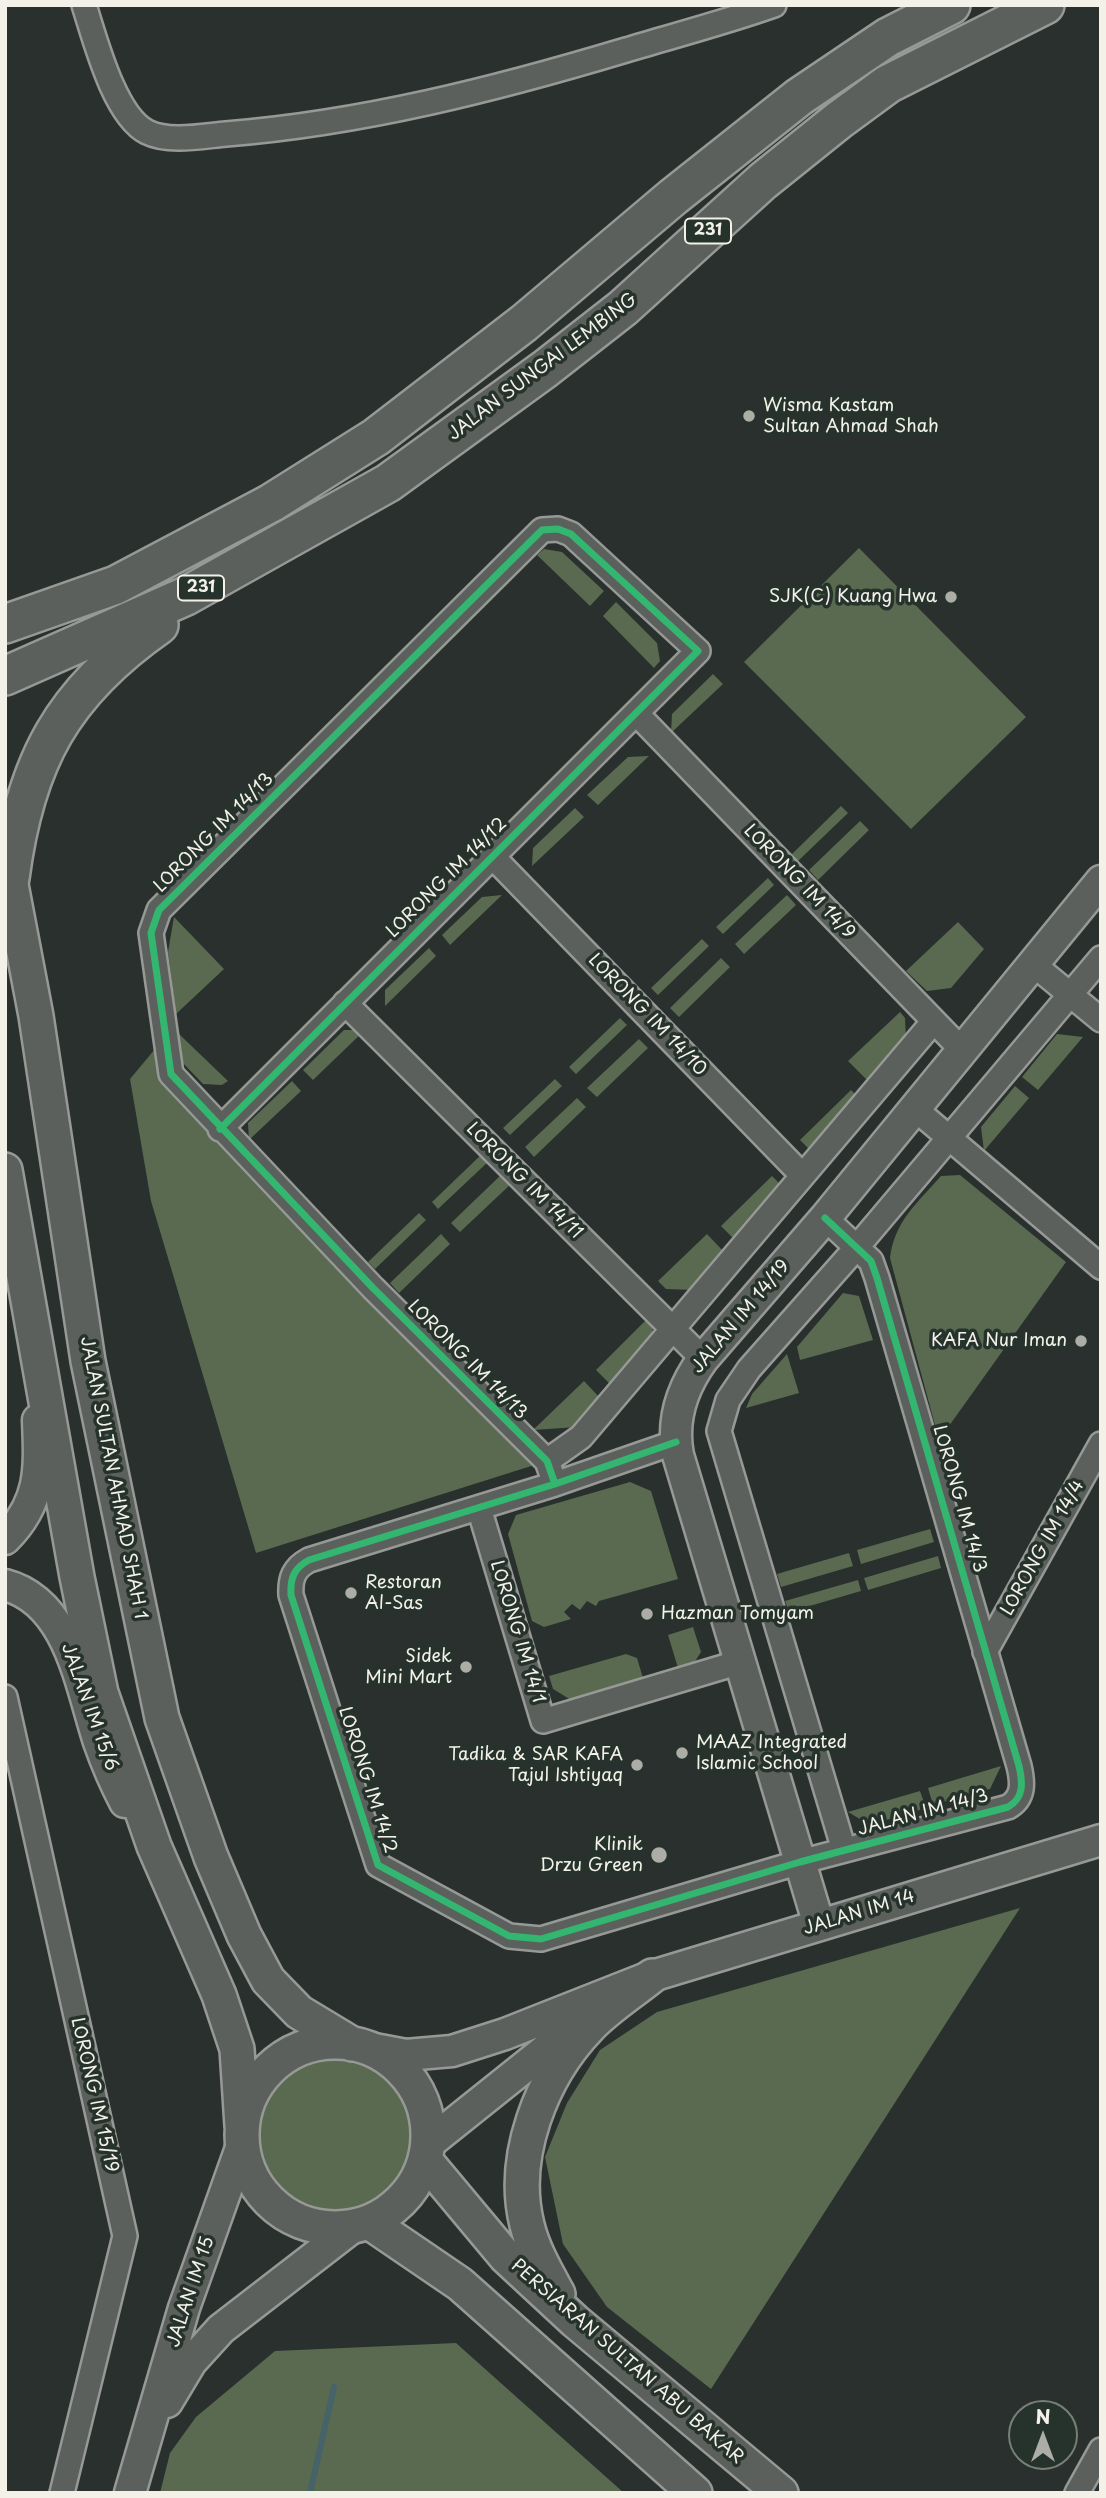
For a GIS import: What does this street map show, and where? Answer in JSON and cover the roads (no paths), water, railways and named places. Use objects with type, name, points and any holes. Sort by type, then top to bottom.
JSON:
[{"type":"main road","points":[[888,37],[922,5]]},
{"type":"main road","name":"231","points":[[5,624],[116,584],[271,503],[376,437],[524,323],[673,197],[788,106],[888,37],[951,5]]},
{"type":"main road","name":"JALAN SUNGAI LEMBING","points":[[5,676],[186,596],[387,483],[624,308],[763,181],[888,84],[1045,5]]},
{"type":"main road","points":[[8,865],[32,776],[55,729],[86,687],[123,650],[166,620],[186,596]]},
{"type":"main road","name":"JALAN SULTAN AHMAD SHAH 1","points":[[8,865],[36,1016],[88,1362],[162,1718],[211,1857],[244,1936],[268,1980],[299,2012],[360,2046]]},
{"type":"main road","points":[[5,1170],[35,1346],[101,1693],[154,1846],[219,1995],[237,2049],[242,2135],[251,2177],[272,2205],[301,2222],[318,2227],[361,2225],[385,2214],[410,2191],[427,2152],[425,2110],[419,2094],[398,2066],[360,2046],[335,2042],[303,2048],[274,2064],[252,2091],[242,2135]]},
{"type":"main road","points":[[575,2321],[534,2249],[527,2226],[523,2190],[526,2154],[534,2119],[547,2085],[566,2054],[590,2026],[652,1976]]},
{"type":"main road","name":"PERSIARAN SULTAN ABU BAKAR","points":[[427,2152],[506,2257],[575,2321],[782,2493]]},
{"type":"main road","points":[[361,2225],[460,2284],[695,2493]]},
{"type":"street","points":[[85,5],[103,64],[122,103],[145,131],[174,137],[275,130],[350,119],[441,99],[550,73],[774,5]]},
{"type":"street","name":"LORONG IM 14/13","points":[[555,1484],[547,1461],[373,1289],[171,1074],[150,933],[159,910],[542,530],[558,529],[571,534],[698,651]]},
{"type":"street","name":"LORONG IM 14/12","points":[[220,1129],[698,651]]},
{"type":"street","name":"LORONG IM 14/9","points":[[636,713],[962,1050]]},
{"type":"street","name":"LORONG IM 14/10","points":[[492,856],[803,1175]]},
{"type":"street","name":"JALAN IM 14/19","points":[[818,1925],[676,1442],[677,1419],[684,1390],[703,1359],[825,1218],[1101,881]]},
{"type":"street","points":[[844,1850],[719,1431],[728,1400],[749,1369],[857,1247],[1101,958]]},
{"type":"street","points":[[1033,964],[1101,1020]]},
{"type":"street","name":"LORONG IM 14/11","points":[[345,1003],[703,1359]]},
{"type":"street","points":[[547,1461],[581,1437],[934,1021]]},
{"type":"street","points":[[914,1108],[1101,1267]]},
{"type":"street","points":[[825,1218],[857,1247]]},
{"type":"street","name":"LORONG IM 14/3","points":[[857,1247],[870,1261],[882,1292],[1019,1766]]},
{"type":"street","points":[[5,1539],[31,1504],[40,1471],[35,1346]]},
{"type":"street","points":[[479,1508],[676,1442]]},
{"type":"street","name":"LORONG IM 14/4","points":[[985,1652],[1101,1444]]},
{"type":"street","name":"LORONG IM 14/1","points":[[479,1508],[543,1721],[740,1662]]},
{"type":"street","name":"LORONG IM 14/2","points":[[479,1508],[309,1560],[294,1573],[291,1595],[374,1856],[385,1871],[509,1937],[541,1939],[800,1862]]},
{"type":"street","name":"JALAN IM 15/6","points":[[5,1585],[32,1598],[44,1608],[65,1639],[113,1775],[154,1846]]},
{"type":"street","name":"LORONG IM 15/19","points":[[5,1696],[125,2236],[62,2493]]},
{"type":"street","name":"JALAN IM 14/3","points":[[800,1862],[1008,1807],[1016,1802],[1021,1793],[1019,1766]]},
{"type":"street","name":"JALAN IM 14","points":[[360,2046],[406,2055],[452,2051],[652,1976],[1101,1840]]},
{"type":"street","name":"JALAN IM 14","points":[[427,2152],[618,1990]]},
{"type":"street","name":"JALAN IM 15","points":[[130,2493],[198,2266],[242,2135]]},
{"type":"street","name":"JALAN IM 15","points":[[144,2442],[191,2362],[221,2329],[361,2225]]},
{"type":"street","points":[[1077,2493],[1101,2450]]},
{"type":"waterway","points":[[310,2493],[334,2387]]},
{"type":"place","name":"Wisma Kastam Sultan Ahmad Shah","points":[[749,416]]},
{"type":"place","name":"SJK(C) Kuang Hwa","points":[[951,597]]},
{"type":"place","name":"KAFA Nur Iman","points":[[1081,1341]]},
{"type":"place","name":"Restoran Al-Sas","points":[[351,1593]]},
{"type":"place","name":"Hazman Tomyam","points":[[647,1614]]},
{"type":"place","name":"Sidek Mini Mart","points":[[466,1667]]},
{"type":"place","name":"MAAZ Integrated Islamic School","points":[[682,1753]]},
{"type":"place","name":"Tadika & SAR KAFA Tajul Ishtiyaq","points":[[637,1765]]},
{"type":"place","name":"Klinik Drzu Green","points":[[659,1855]]}]
